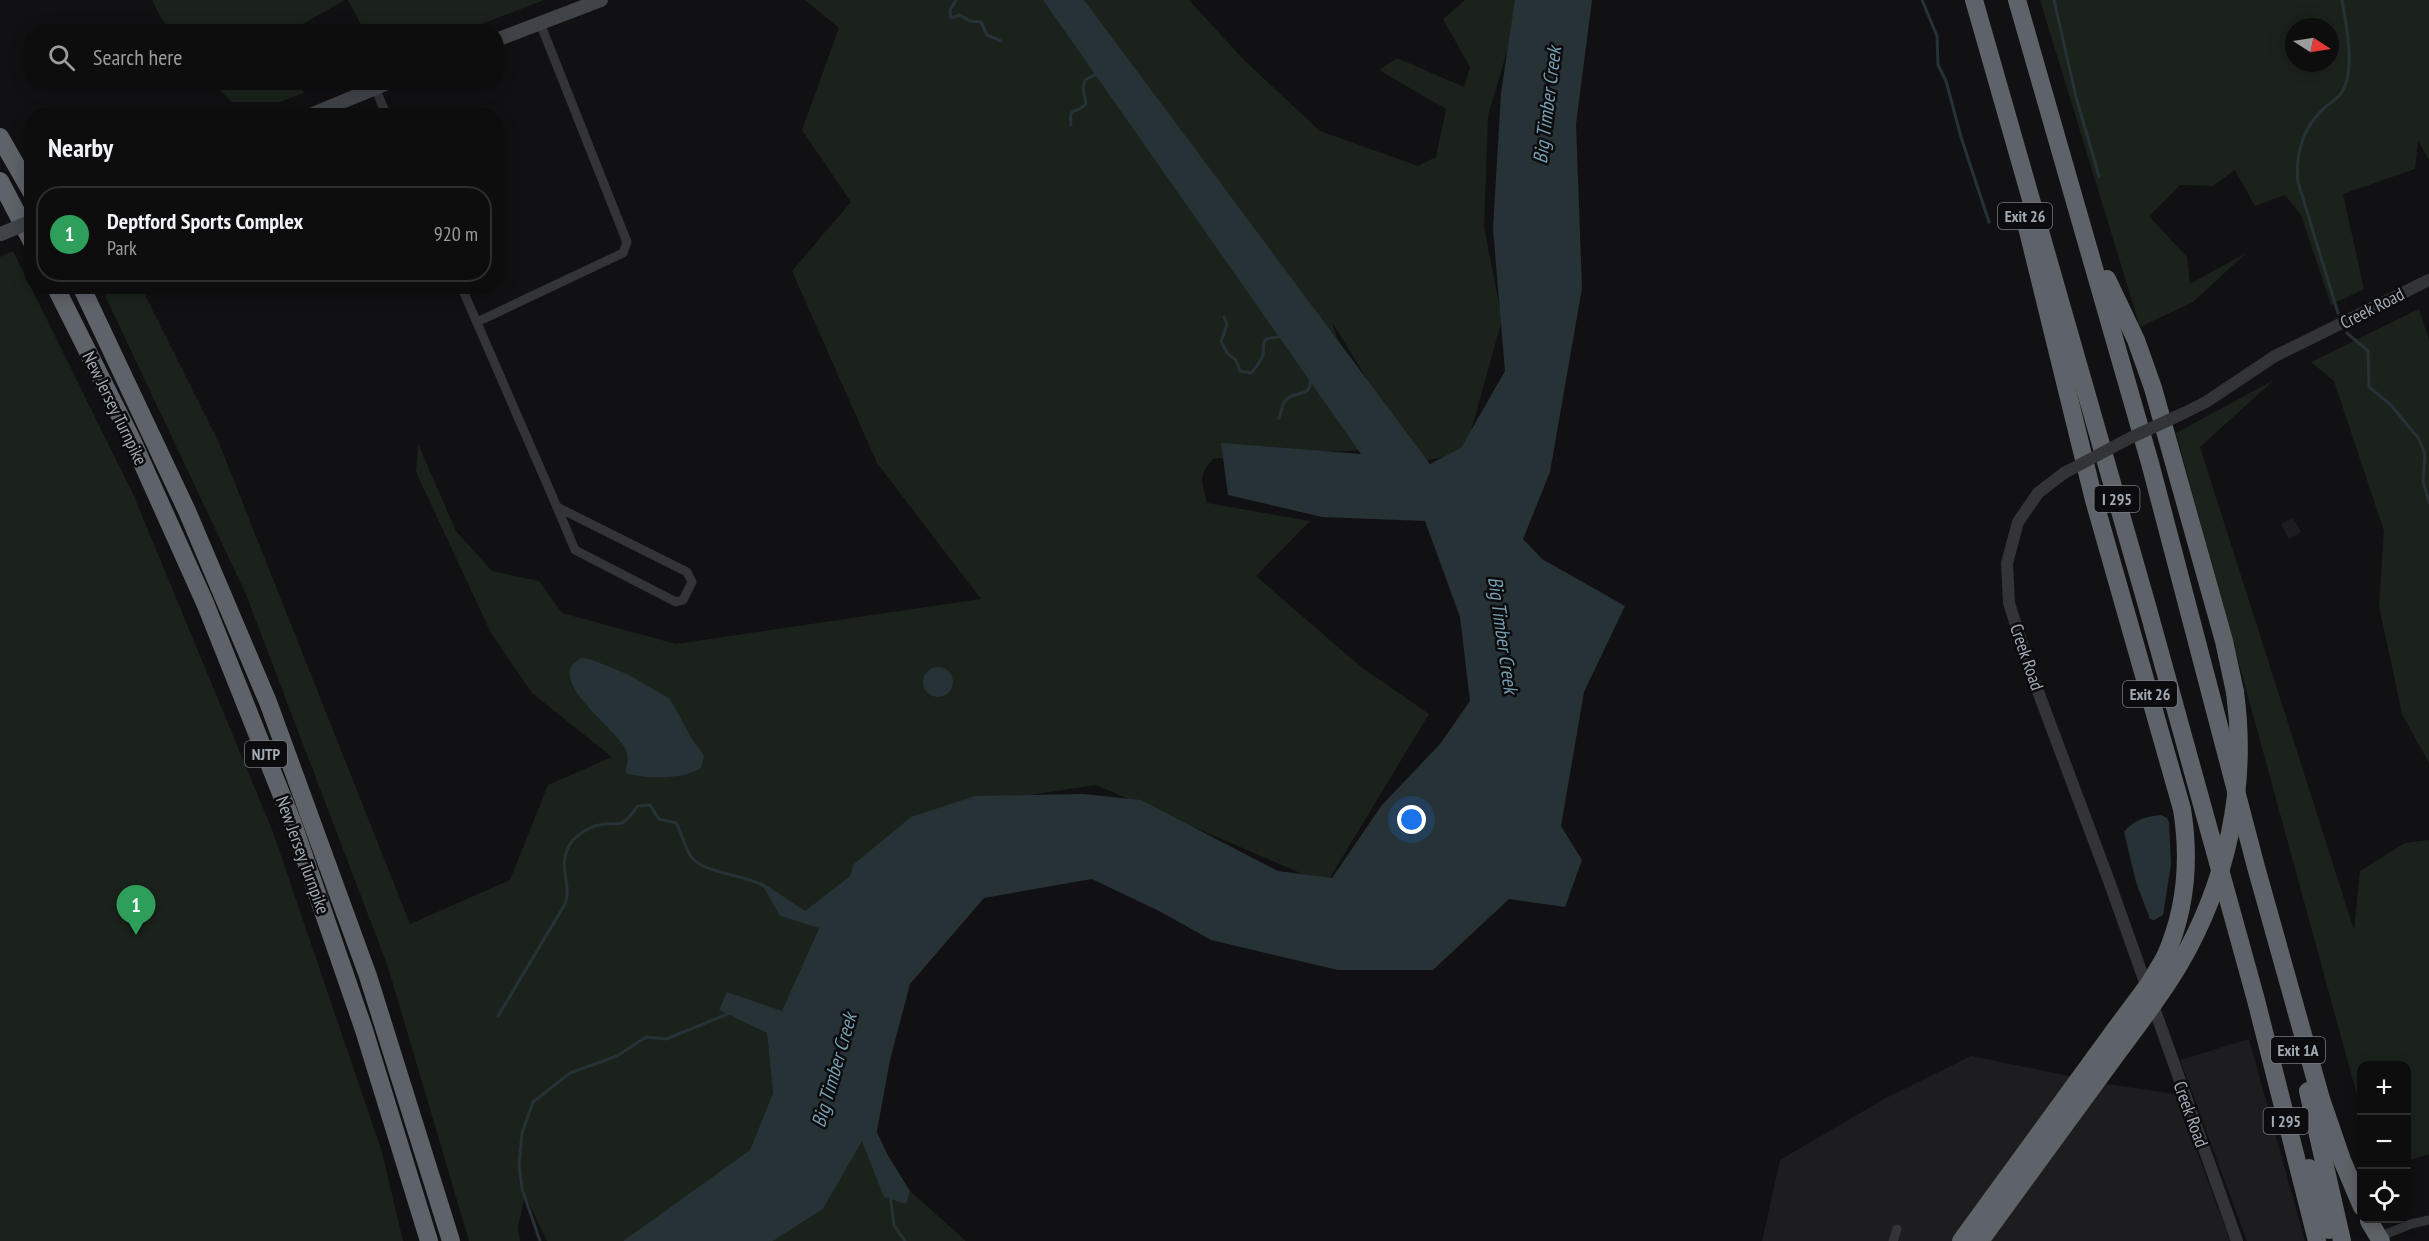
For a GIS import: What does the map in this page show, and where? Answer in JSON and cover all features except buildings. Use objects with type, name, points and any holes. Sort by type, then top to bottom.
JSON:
[{"type":"highway","name":"Exit 26","points":[[1973,0],[2094,500],[2182,809],[2186,846],[2186,875],[2177,923],[2164,957],[2118,1040],[1975,1235]]},
{"type":"highway","name":"I 295","points":[[1973,0],[2143,591],[2256,1000],[2333,1239]]},
{"type":"highway","name":"I 295","points":[[2017,0],[2173,545],[2256,867],[2321,1100],[2357,1192]]},
{"type":"highway","points":[[0,137],[24,179]]},
{"type":"highway","points":[[0,181],[24,227]]},
{"type":"highway","points":[[2076,202],[2106,278],[2145,363],[2224,641],[2235,692],[2238,733],[2237,788],[2231,830],[2218,879],[2199,927],[2178,968],[2118,1040]]},
{"type":"highway","name":"New Jersey Turnpike","points":[[59,294],[131,438],[205,603],[292,821],[364,1030],[429,1241]]},
{"type":"highway","name":"New Jersey Turnpike","points":[[85,294],[187,511],[268,702],[368,976],[451,1241]]},
{"type":"highway","name":"Exit 1A","points":[[2256,867],[2333,1239]]},
{"type":"highway","name":"I 295","points":[[2372,1223],[2383,1238]]},
{"type":"main road","points":[[504,37],[601,0]]},
{"type":"main road","points":[[327,108],[370,90]]},
{"type":"main road","points":[[1,234],[24,224]]},
{"type":"street","points":[[477,322],[623,253],[627,242],[540,24]]},
{"type":"street","points":[[376,90],[384,108]]},
{"type":"street","name":"Creek Road","points":[[2237,1241],[2109,881],[2033,678],[2009,603],[2007,563],[2018,522],[2038,493],[2064,473],[2206,402],[2275,356],[2429,280]]},
{"type":"street","points":[[465,294],[575,550],[676,602],[683,600],[692,582],[687,572],[557,507]]},
{"type":"street","points":[[2383,1238],[2411,1224],[2429,1220]]},
{"type":"street","points":[[1893,1241],[1897,1229]]},
{"type":"shaded area","points":[[152,0],[345,0],[302,24],[166,24]]},
{"type":"shaded area","points":[[348,0],[544,0],[481,24],[361,24]]},
{"type":"shaded area","points":[[805,0],[1189,0],[1244,60],[1320,131],[1418,166],[1436,157],[1446,109],[1379,70],[1397,58],[1464,87],[1470,67],[1443,19],[1465,0],[1522,0],[1488,116],[1484,227],[1502,319],[1465,453],[1418,462],[1332,322],[1370,450],[1278,453],[1213,459],[1202,480],[1207,503],[1310,521],[1256,576],[1361,667],[1429,714],[1326,884],[1096,785],[950,807],[850,876],[805,911],[780,916],[819,927],[782,1012],[728,993],[720,1010],[767,1033],[773,1093],[750,1150],[623,1241],[547,1241],[525,1195],[518,1227],[520,1241],[469,1241],[388,967],[245,592],[104,294],[144,294],[219,443],[410,924],[510,880],[548,785],[612,757],[532,693],[491,633],[416,472],[418,444],[456,531],[492,571],[539,581],[562,613],[676,644],[981,599],[877,463],[792,271],[851,202],[802,130],[839,28]]},
{"type":"shaded area","points":[[2040,0],[2429,0],[2429,160],[2418,141],[2415,169],[2343,194],[2364,289],[2331,305],[2301,215],[2285,195],[2255,206],[2235,170],[2213,186],[2180,185],[2149,216],[2187,257],[2190,284],[2246,253],[2193,302],[2140,327]]},
{"type":"shaded area","points":[[219,90],[302,90],[304,93],[280,102],[232,102]]},
{"type":"shaded area","points":[[13,251],[24,273],[24,294],[34,294],[133,494],[273,832],[382,1152],[403,1241],[0,1241],[0,257]]},
{"type":"shaded area","points":[[2419,309],[2429,340],[2429,763],[2402,714],[2379,606],[2384,531],[2334,381],[2311,362]]},
{"type":"shaded area","points":[[2274,380],[2200,447],[2354,930],[2360,871],[2405,843],[2429,840],[2429,1154],[2411,1160],[2411,1061],[2357,1061],[2357,1095],[2176,433]]},
{"type":"shaded area","points":[[2293,518],[2301,532],[2289,539],[2281,524]]},
{"type":"shaded area","points":[[2249,1039],[2305,1241],[2247,1241],[2180,1060]]},
{"type":"shaded area","points":[[1971,1056],[2113,1085],[2176,1094],[2230,1241],[1762,1241],[1780,1160],[1884,1099]]},
{"type":"shaded area","points":[[862,1140],[905,1204],[910,1191],[966,1241],[773,1241],[823,1209]]},
{"type":"water","name":"Big Timber Creek","points":[[1043,0],[1084,0],[1430,464],[1461,448],[1505,371],[1493,229],[1501,93],[1515,0],[1592,0],[1576,124],[1582,288],[1550,472],[1523,539],[1542,559],[1625,606],[1584,692],[1561,826],[1582,860],[1565,907],[1509,899],[1433,970],[1338,970],[1211,940],[1161,912],[1092,879],[984,898],[910,984],[890,1060],[876,1136],[910,1191],[906,1204],[884,1197],[862,1141],[823,1209],[773,1241],[623,1241],[750,1150],[773,1093],[767,1033],[719,1010],[727,992],[782,1011],[819,928],[780,916],[760,881],[805,911],[850,876],[854,864],[911,817],[975,796],[1083,794],[1141,800],[1278,871],[1332,878],[1382,805],[1440,744],[1470,701],[1460,617],[1425,521],[1322,517],[1228,495],[1221,443],[1361,454]]},
{"type":"water","points":[[582,658],[629,675],[670,699],[704,756],[701,768],[684,775],[664,777],[625,773],[628,758],[626,750],[586,704],[570,678],[572,667]]},
{"type":"water","points":[[938,667],[949,671],[953,682],[949,693],[938,697],[927,693],[923,682],[927,671]]},
{"type":"water","points":[[2161,815],[2169,822],[2171,864],[2163,915],[2154,920],[2150,919],[2136,882],[2124,832],[2141,819]]},
{"type":"waterway","points":[[956,0],[950,10],[951,18],[960,15],[970,21],[981,22],[987,35],[1001,41]]},
{"type":"waterway","points":[[1922,0],[1937,36],[1938,65],[1946,81],[1961,137],[1989,222]]},
{"type":"waterway","points":[[2054,0],[2076,97],[2099,176]]},
{"type":"waterway","points":[[2338,313],[2298,182],[2297,172],[2301,144],[2309,126],[2322,110],[2340,95],[2346,83],[2349,47],[2342,0]]},
{"type":"waterway","points":[[1071,125],[1072,112],[1080,109],[1086,103],[1083,88],[1085,80],[1098,73]]},
{"type":"waterway","points":[[1224,317],[1227,324],[1221,342],[1228,354],[1236,360],[1240,371],[1251,373],[1262,358],[1266,339],[1283,336]]},
{"type":"waterway","points":[[2347,333],[2368,351],[2369,387],[2390,404],[2419,439],[2425,454],[2423,481],[2429,502]]},
{"type":"waterway","points":[[1279,418],[1286,400],[1308,390],[1311,380]]},
{"type":"waterway","points":[[498,1016],[565,904],[567,890],[564,864],[567,850],[573,840],[587,829],[604,824],[622,823],[638,806],[650,805],[659,819],[676,823],[689,854],[698,863],[764,886]]},
{"type":"waterway","points":[[540,1241],[522,1189],[519,1165],[522,1133],[533,1102],[570,1073],[617,1056],[646,1037],[666,1039],[730,1013]]},
{"type":"waterway","points":[[875,1132],[885,1153]]},
{"type":"waterway","points":[[890,1195],[894,1225],[905,1241]]},
{"type":"place","name":"Deptford Sports Complex","points":[[136,935]]}]
